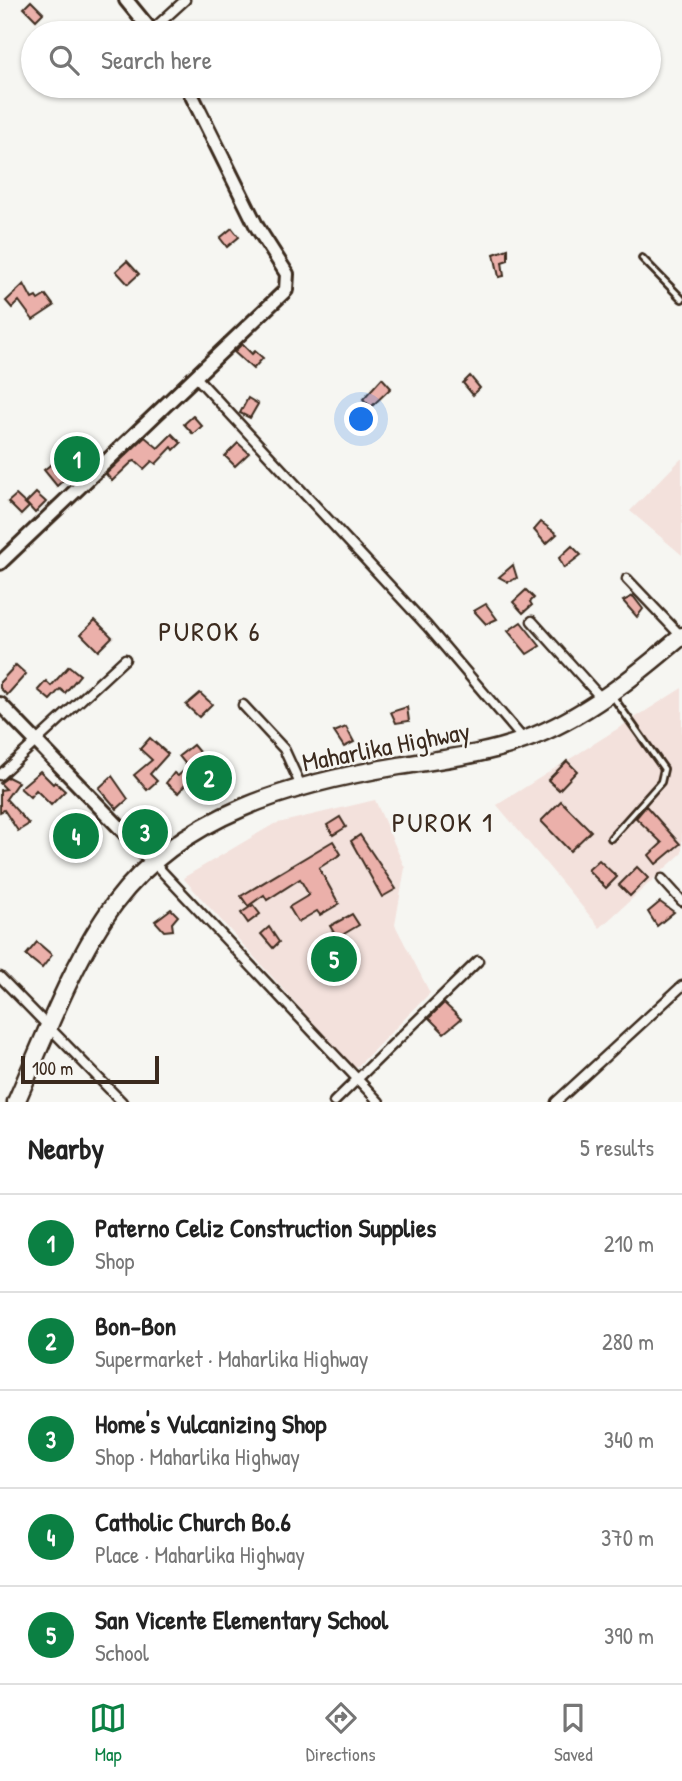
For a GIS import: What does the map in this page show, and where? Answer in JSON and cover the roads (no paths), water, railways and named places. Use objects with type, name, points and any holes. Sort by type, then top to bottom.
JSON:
[{"type":"highway","name":"Maharlika Highway","points":[[16,1102],[99,928],[116,902],[154,863],[204,827],[301,786],[348,775],[465,756],[524,740],[579,715],[681,636]]},
{"type":"street","points":[[126,0],[143,21]]},
{"type":"street","points":[[163,21],[185,0]]},
{"type":"street","points":[[0,563],[280,299],[289,282],[288,274],[257,227],[193,98]]},
{"type":"street","points":[[197,377],[427,626],[524,740]]},
{"type":"street","points":[[627,579],[681,636]]},
{"type":"street","points":[[532,621],[606,696]]},
{"type":"street","points":[[0,775],[125,659]]},
{"type":"street","points":[[0,704],[379,1102]]},
{"type":"street","points":[[243,705],[284,749],[301,786]]},
{"type":"street","points":[[662,879],[682,901]]},
{"type":"street","points":[[334,1102],[478,961]]},
{"type":"street","points":[[1,981],[51,1027],[122,1102]]},
{"type":"street","points":[[556,1102],[682,986]]},
{"type":"lane","points":[[642,258],[682,299]]},
{"type":"lane","points":[[606,696],[664,769],[661,782],[611,838]]},
{"type":"place","name":"Paterno Celiz Construction Supplies","points":[[77,459]]},
{"type":"place","name":"Bon-Bon","points":[[209,778]]},
{"type":"place","name":"Home's Vulcanizing Shop","points":[[145,832]]},
{"type":"place","name":"Catholic Church Bo.6","points":[[76,836]]},
{"type":"place","name":"San Vicente Elementary School","points":[[334,959]]},
{"type":"district","name":"PUROK 6","points":[[210,631]]},
{"type":"district","name":"PUROK 1","points":[[443,822]]}]
